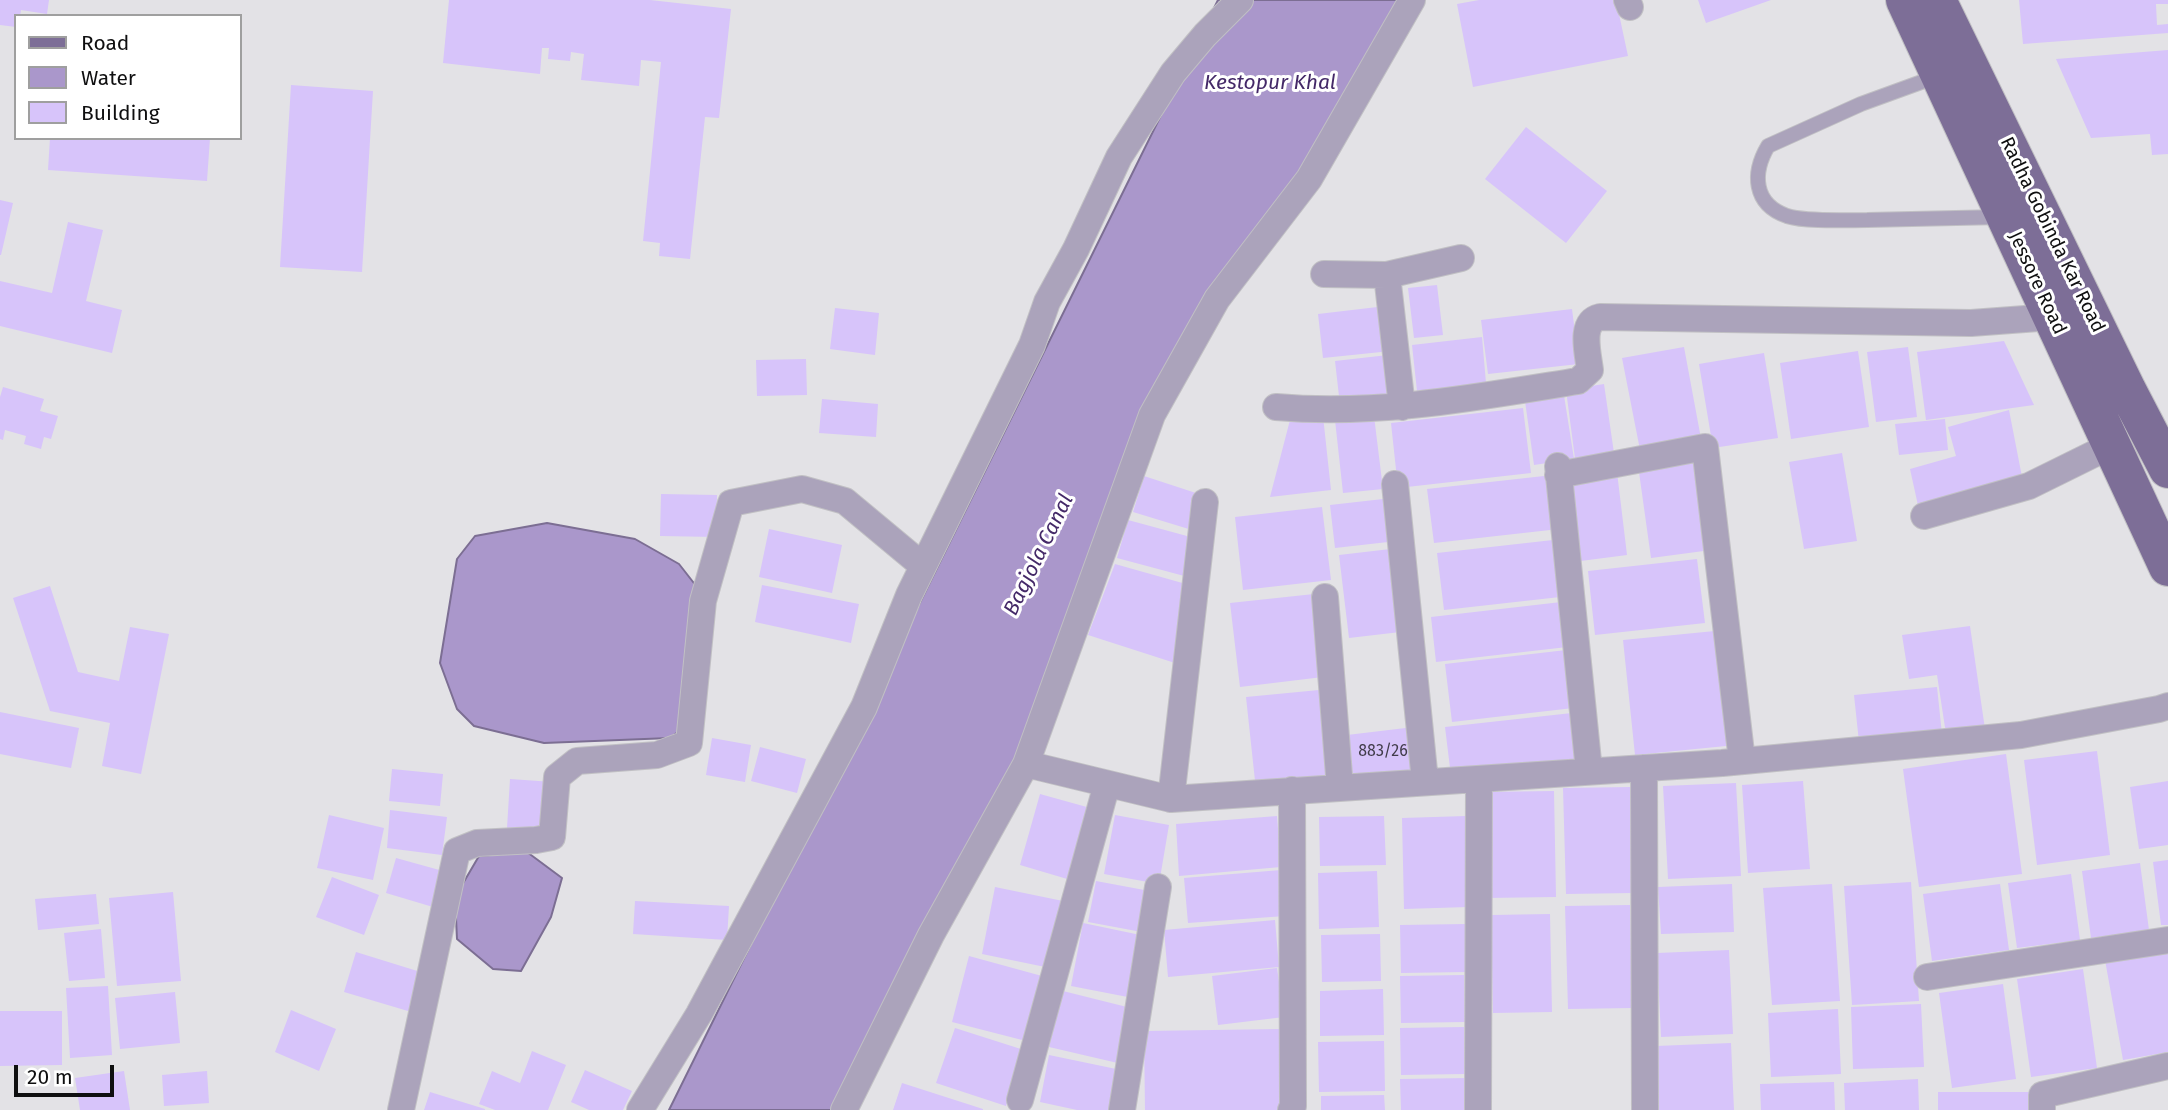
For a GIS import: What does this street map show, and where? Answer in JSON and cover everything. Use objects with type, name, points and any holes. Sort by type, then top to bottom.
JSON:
[{"type":"main road","name":"Jessore Road","points":[[1905,0],[2168,567]]},
{"type":"main road","name":"Radha Gobinda Kar Road","points":[[1937,0],[2168,469]]},
{"type":"street","points":[[640,1110],[699,1014],[858,719],[909,595],[1032,345],[1048,302],[1119,157],[1172,73],[1240,0]]},
{"type":"street","points":[[845,1110],[931,935],[1026,764],[1152,415],[1217,299],[1309,179],[1412,0]]},
{"type":"street","points":[[1324,274],[1387,275],[1461,258]]},
{"type":"street","points":[[1387,275],[1402,407]]},
{"type":"street","points":[[1276,407],[1322,411],[1402,407],[1578,381],[1590,370],[1587,327],[1591,320],[1600,317],[1971,323],[2052,317]]},
{"type":"street","points":[[1924,516],[2029,486],[2112,445]]},
{"type":"street","points":[[1588,771],[1576,623],[1558,470],[1705,447],[1742,761]]},
{"type":"street","points":[[1395,484],[1425,781]]},
{"type":"street","points":[[401,1110],[457,851],[477,843],[552,838],[557,777],[577,761],[657,755],[689,743],[703,601],[731,503],[802,489],[845,501],[923,566]]},
{"type":"street","points":[[1171,799],[1205,502]]},
{"type":"street","points":[[1325,597],[1340,788]]},
{"type":"street","points":[[1026,764],[1171,799],[1742,761],[2021,735],[2168,706]]},
{"type":"street","points":[[1644,768],[1645,1110]]},
{"type":"street","points":[[1478,1110],[1479,780]]},
{"type":"street","points":[[1020,1100],[1107,784]]},
{"type":"street","points":[[1291,1110],[1292,790]]},
{"type":"street","points":[[1122,1110],[1158,887]]},
{"type":"street","points":[[1927,977],[2168,940]]},
{"type":"street","points":[[2042,1110],[2042,1095],[2168,1066]]},
{"type":"lane","points":[[1940,75],[1841,113],[1768,146],[1758,168],[1759,189],[1763,198],[1772,208],[1788,216],[1845,220],[2006,217]]},
{"type":"water","name":"Kestopur Khal","points":[[1218,0],[1408,0],[1168,378],[1013,774],[847,1110],[669,1110]]},
{"type":"water","points":[[547,523],[635,539],[679,564],[711,605],[691,722],[670,738],[544,743],[474,726],[457,709],[440,663],[457,559],[475,536]]},
{"type":"water","points":[[527,852],[562,878],[551,917],[521,971],[493,969],[457,939],[455,897],[479,856]]},
{"type":"building","points":[[0,0],[49,0],[47,14],[21,10],[20,14],[14,14],[14,27],[0,25]]},
{"type":"building","points":[[449,0],[650,0],[731,9],[719,118],[705,117],[690,259],[659,256],[660,243],[643,241],[661,62],[641,60],[639,86],[581,80],[584,54],[571,52],[570,61],[548,59],[549,48],[542,48],[540,74],[443,63]]},
{"type":"building","points":[[1479,0],[1616,0],[1628,56],[1473,87],[1457,4]]},
{"type":"building","points":[[1698,0],[1771,0],[1706,23]]},
{"type":"building","points":[[2019,0],[2168,0],[2168,4],[2156,4],[2157,25],[2168,24],[2168,33],[2023,44]]},
{"type":"building","points":[[2168,50],[2168,154],[2152,155],[2150,134],[2091,138],[2056,59]]},
{"type":"building","points":[[291,85],[373,91],[362,272],[280,267]]},
{"type":"building","points":[[1526,127],[1607,191],[1566,243],[1485,179]]},
{"type":"building","points":[[50,140],[210,140],[207,181],[48,170]]},
{"type":"building","points":[[0,200],[13,203],[1,255],[0,255]]},
{"type":"building","points":[[68,222],[103,230],[86,301],[122,310],[112,353],[0,326],[0,281],[52,293]]},
{"type":"building","points":[[1437,285],[1443,335],[1414,338],[1408,288]]},
{"type":"building","points":[[1386,306],[1391,351],[1323,358],[1318,314]]},
{"type":"building","points":[[835,308],[879,313],[875,355],[830,349]]},
{"type":"building","points":[[1572,309],[1579,364],[1488,374],[1481,320]]},
{"type":"building","points":[[1482,337],[1486,383],[1417,391],[1412,345]]},
{"type":"building","points":[[2004,341],[2034,405],[1926,420],[1917,352]]},
{"type":"building","points":[[1684,347],[1702,444],[1641,455],[1622,358]]},
{"type":"building","points":[[1908,347],[1917,417],[1876,422],[1867,352]]},
{"type":"building","points":[[1858,351],[1869,427],[1791,439],[1780,363]]},
{"type":"building","points":[[1764,353],[1778,438],[1713,448],[1699,364]]},
{"type":"building","points":[[1388,355],[1393,399],[1340,405],[1335,361]]},
{"type":"building","points":[[806,359],[807,395],[757,396],[756,360]]},
{"type":"building","points":[[1604,384],[1615,460],[1576,466],[1566,390]]},
{"type":"building","points":[[3,387],[44,399],[40,411],[58,416],[51,439],[44,437],[41,449],[24,444],[26,436],[5,430],[3,440],[0,439],[0,397]]},
{"type":"building","points":[[1563,389],[1574,459],[1534,465],[1524,394]]},
{"type":"building","points":[[822,399],[878,404],[876,437],[819,433]]},
{"type":"building","points":[[1523,408],[1531,473],[1398,488],[1391,423]]},
{"type":"building","points":[[2009,410],[2023,482],[1919,510],[1910,469],[1956,456],[1948,427]]},
{"type":"building","points":[[1323,416],[1331,490],[1270,497],[1290,420]]},
{"type":"building","points":[[1374,416],[1383,489],[1343,493],[1335,420]]},
{"type":"building","points":[[1945,419],[1948,450],[1899,455],[1895,424]]},
{"type":"building","points":[[1842,453],[1857,541],[1804,549],[1789,462]]},
{"type":"building","points":[[1699,457],[1711,550],[1651,558],[1638,465]]},
{"type":"building","points":[[1617,472],[1627,555],[1573,562],[1563,479]]},
{"type":"building","points":[[1553,475],[1559,529],[1434,543],[1427,489]]},
{"type":"building","points":[[1144,476],[1202,495],[1192,530],[1133,512]]},
{"type":"building","points":[[661,494],[717,495],[716,537],[660,536]]},
{"type":"building","points":[[1392,498],[1397,541],[1335,548],[1330,505]]},
{"type":"building","points":[[1322,507],[1331,580],[1243,590],[1235,517]]},
{"type":"building","points":[[1128,520],[1198,539],[1188,577],[1117,558]]},
{"type":"building","points":[[769,529],[842,545],[832,593],[759,577]]},
{"type":"building","points":[[1562,539],[1569,596],[1444,610],[1437,553]]},
{"type":"building","points":[[1399,548],[1409,631],[1349,638],[1339,555]]},
{"type":"building","points":[[1697,559],[1705,623],[1595,635],[1588,571]]},
{"type":"building","points":[[1115,564],[1193,586],[1175,663],[1088,635]]},
{"type":"building","points":[[762,585],[859,604],[851,643],[755,622]]},
{"type":"building","points":[[50,586],[78,672],[119,681],[130,627],[169,634],[141,774],[102,766],[110,723],[50,711],[13,598]]},
{"type":"building","points":[[1314,594],[1323,677],[1240,687],[1230,603]]},
{"type":"building","points":[[1570,601],[1576,646],[1436,662],[1431,617]]},
{"type":"building","points":[[1970,626],[1985,729],[1946,734],[1937,675],[1909,679],[1902,635]]},
{"type":"building","points":[[1725,630],[1736,745],[1635,755],[1623,640]]},
{"type":"building","points":[[1575,649],[1582,707],[1452,722],[1445,664]]},
{"type":"building","points":[[1937,687],[1942,734],[1859,742],[1854,695]]},
{"type":"building","points":[[1319,690],[1329,782],[1256,790],[1246,697]]},
{"type":"building","points":[[0,712],[79,728],[71,768],[0,754]]},
{"type":"building","points":[[1581,712],[1586,761],[1451,776],[1445,727]]},
{"type":"building","points":[[1414,727],[1419,769],[1351,776],[1347,735]]},
{"type":"building","points":[[712,738],[751,745],[745,782],[706,775]]},
{"type":"building","points":[[760,747],[806,759],[797,793],[751,781]]},
{"type":"building","points":[[2097,751],[2110,855],[2037,865],[2024,760]]},
{"type":"building","points":[[2006,754],[2022,874],[1919,887],[1903,769]]},
{"type":"building","points":[[392,769],[443,774],[440,806],[389,801]]},
{"type":"building","points":[[510,779],[553,782],[549,831],[507,828]]},
{"type":"building","points":[[1803,781],[1810,869],[1748,873],[1742,785]]},
{"type":"building","points":[[2168,781],[2168,845],[2139,849],[2130,787]]},
{"type":"building","points":[[1736,783],[1741,876],[1668,879],[1663,786]]},
{"type":"building","points":[[1632,787],[1634,893],[1566,894],[1563,788]]},
{"type":"building","points":[[1554,791],[1556,897],[1485,898],[1483,792]]},
{"type":"building","points":[[1040,794],[1094,809],[1074,881],[1020,865]]},
{"type":"building","points":[[390,810],[447,817],[442,855],[387,848]]},
{"type":"building","points":[[329,815],[384,828],[373,880],[317,868]]},
{"type":"building","points":[[1115,815],[1169,825],[1159,884],[1104,874]]},
{"type":"building","points":[[1277,816],[1281,867],[1179,876],[1176,824]]},
{"type":"building","points":[[1384,816],[1386,865],[1320,866],[1319,817]]},
{"type":"building","points":[[1466,816],[1468,907],[1404,909],[1402,818]]},
{"type":"building","points":[[396,858],[443,871],[433,907],[386,893]]},
{"type":"building","points":[[2168,860],[2168,925],[2161,925],[2153,862]]},
{"type":"building","points":[[2140,863],[2149,930],[2091,938],[2082,871]]},
{"type":"building","points":[[1281,870],[1285,916],[1188,923],[1184,878]]},
{"type":"building","points":[[1377,871],[1379,927],[1319,929],[1318,873]]},
{"type":"building","points":[[2071,874],[2080,940],[2017,948],[2008,883]]},
{"type":"building","points":[[332,877],[379,895],[364,935],[316,917]]},
{"type":"building","points":[[1096,881],[1155,892],[1147,933],[1088,922]]},
{"type":"building","points":[[1911,882],[1919,1001],[1852,1005],[1844,886]]},
{"type":"building","points":[[1732,884],[1734,932],[1661,934],[1658,887]]},
{"type":"building","points":[[1832,884],[1840,1001],[1772,1005],[1763,888]]},
{"type":"building","points":[[2000,884],[2009,950],[1932,961],[1923,894]]},
{"type":"building","points":[[995,887],[1063,901],[1050,968],[982,954]]},
{"type":"building","points":[[173,892],[181,981],[117,986],[109,898]]},
{"type":"building","points":[[96,894],[99,924],[38,930],[35,899]]},
{"type":"building","points":[[635,901],[729,906],[727,940],[633,934]]},
{"type":"building","points":[[1630,905],[1632,1008],[1568,1009],[1565,906]]},
{"type":"building","points":[[1550,914],[1552,1012],[1493,1013],[1491,915]]},
{"type":"building","points":[[1275,920],[1279,967],[1168,977],[1164,930]]},
{"type":"building","points":[[1083,923],[1150,937],[1138,999],[1071,986]]},
{"type":"building","points":[[1466,924],[1467,972],[1401,973],[1400,925]]},
{"type":"building","points":[[101,929],[105,978],[69,981],[64,933]]},
{"type":"building","points":[[1380,934],[1381,981],[1322,982],[1321,935]]},
{"type":"building","points":[[2168,948],[2168,1052],[2123,1060],[2105,960]]},
{"type":"building","points":[[1729,950],[1733,1034],[1661,1037],[1657,953]]},
{"type":"building","points":[[356,952],[427,974],[418,1014],[344,992]]},
{"type":"building","points":[[969,956],[1042,976],[1026,1041],[952,1022]]},
{"type":"building","points":[[1277,968],[1284,1017],[1218,1025],[1212,976]]},
{"type":"building","points":[[2083,969],[2097,1068],[2031,1077],[2017,979]]},
{"type":"building","points":[[1464,975],[1465,1022],[1401,1023],[1400,976]]},
{"type":"building","points":[[2003,984],[2016,1079],[1952,1088],[1939,993]]},
{"type":"building","points":[[108,986],[112,1055],[70,1058],[66,988]]},
{"type":"building","points":[[1383,989],[1384,1035],[1320,1036],[1320,991]]},
{"type":"building","points":[[1063,991],[1135,1009],[1122,1064],[1049,1047]]},
{"type":"building","points":[[175,992],[180,1043],[120,1049],[115,998]]},
{"type":"building","points":[[1921,1004],[1924,1067],[1853,1069],[1851,1007]]},
{"type":"building","points":[[1838,1009],[1841,1074],[1771,1077],[1768,1013]]},
{"type":"building","points":[[291,1010],[336,1029],[319,1071],[275,1052]]},
{"type":"building","points":[[0,1011],[62,1011],[62,1065],[0,1066]]},
{"type":"building","points":[[1464,1027],[1465,1074],[1401,1075],[1400,1028]]},
{"type":"building","points":[[955,1028],[1024,1050],[1006,1106],[936,1083]]},
{"type":"building","points":[[1281,1029],[1282,1110],[1145,1110],[1144,1031]]},
{"type":"building","points":[[1384,1041],[1385,1091],[1319,1092],[1318,1042]]},
{"type":"building","points":[[1731,1043],[1734,1110],[1659,1110],[1656,1046]]},
{"type":"building","points":[[532,1051],[566,1065],[548,1110],[495,1110],[479,1104],[492,1071],[520,1083]]},
{"type":"building","points":[[1049,1055],[1121,1070],[1114,1110],[1077,1110],[1040,1102]]},
{"type":"building","points":[[585,1070],[632,1091],[623,1110],[589,1110],[571,1102]]},
{"type":"building","points":[[124,1071],[130,1110],[80,1110],[75,1078]]},
{"type":"building","points":[[207,1071],[209,1103],[164,1106],[162,1075]]},
{"type":"building","points":[[1468,1078],[1469,1110],[1401,1110],[1400,1079]]},
{"type":"building","points":[[1918,1079],[1919,1110],[1845,1110],[1844,1083]]},
{"type":"building","points":[[1834,1082],[1835,1110],[1761,1110],[1760,1084]]},
{"type":"building","points":[[902,1083],[983,1109],[983,1110],[893,1110]]},
{"type":"building","points":[[430,1092],[485,1109],[485,1110],[424,1110]]},
{"type":"building","points":[[1938,1092],[2031,1092],[2031,1110],[1938,1110]]},
{"type":"building","points":[[1384,1095],[1385,1110],[1321,1110],[1321,1096]]},
{"type":"water label","name":"Bagjola Canal","points":[[1039,555]]}]
